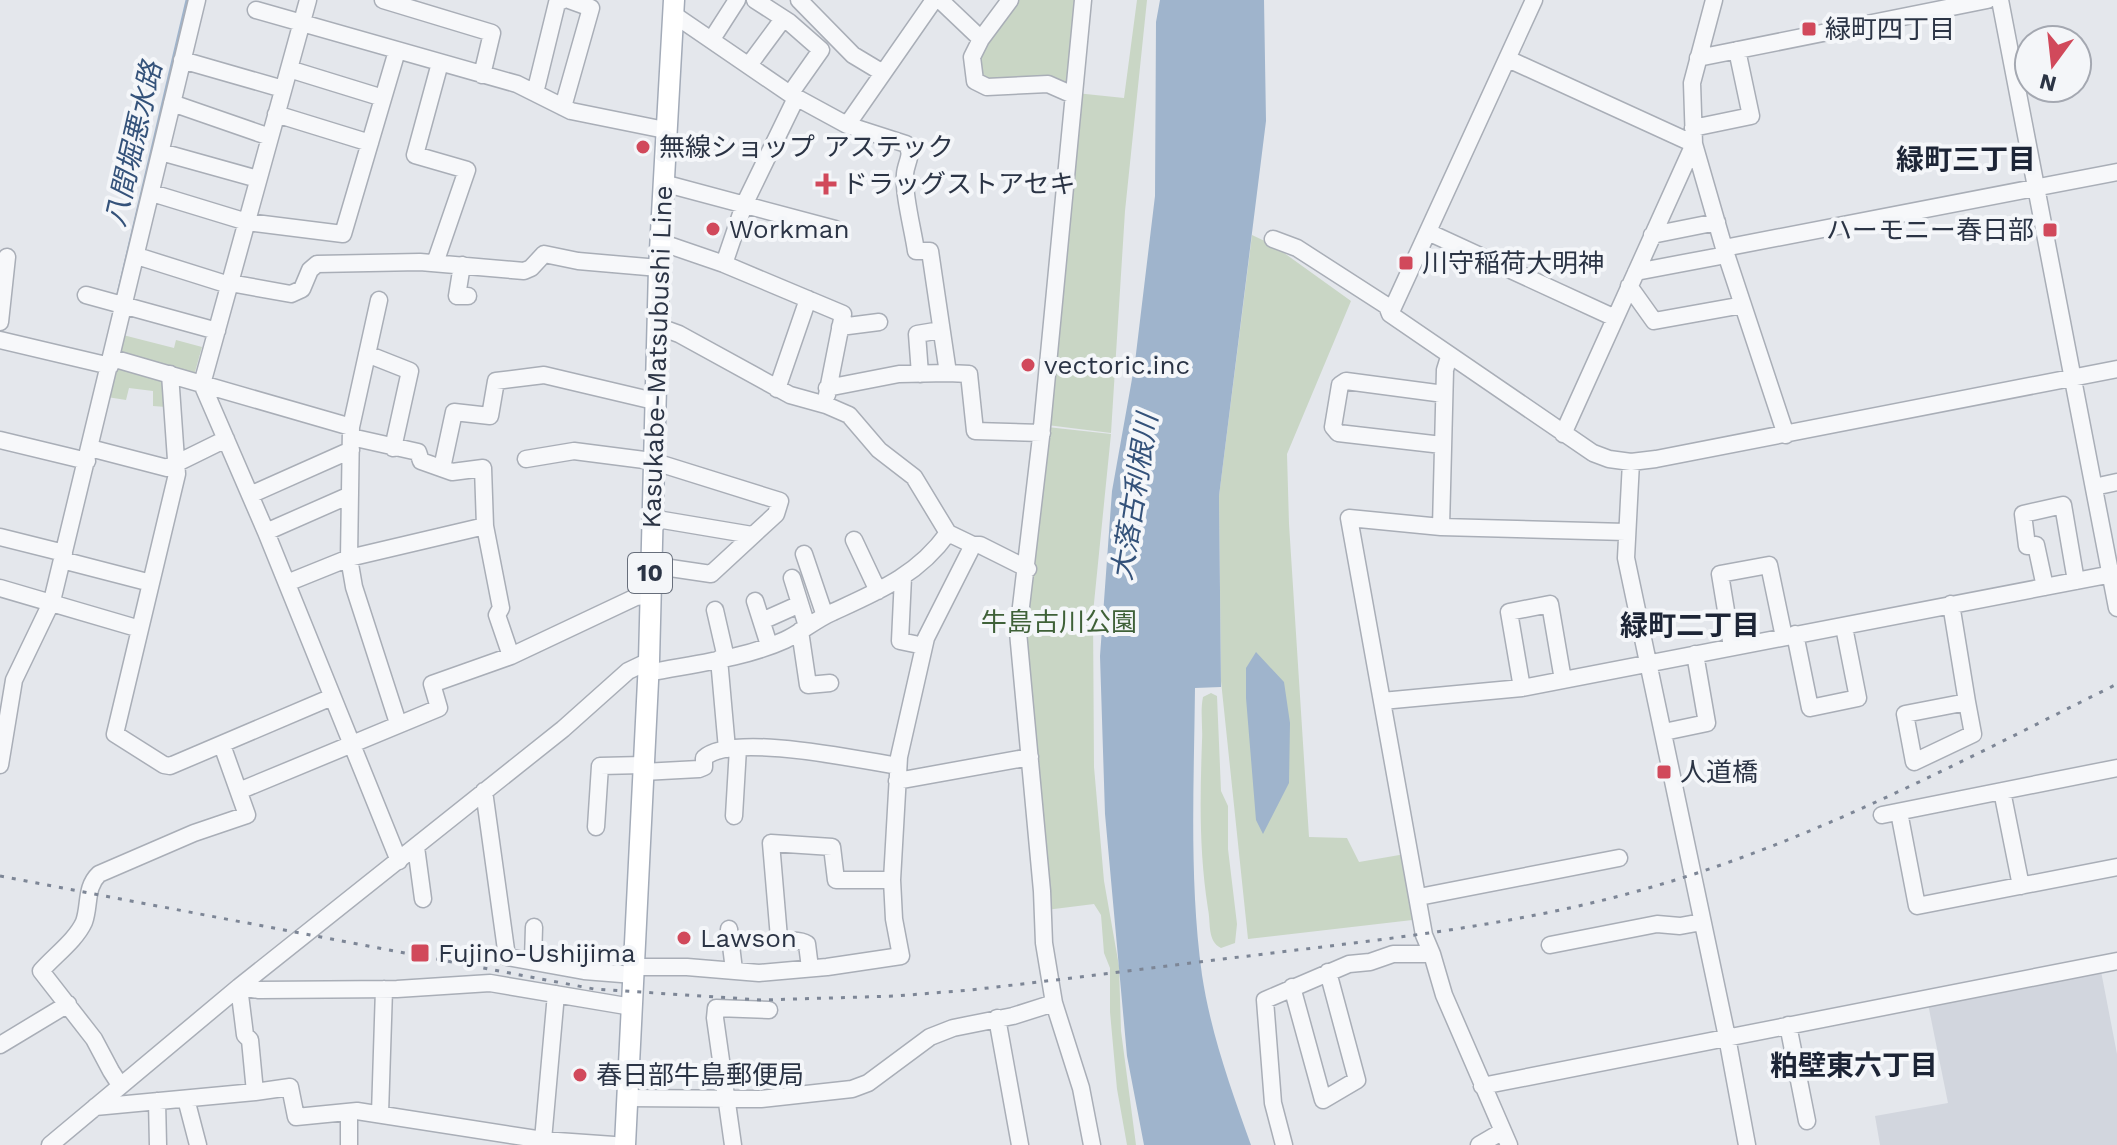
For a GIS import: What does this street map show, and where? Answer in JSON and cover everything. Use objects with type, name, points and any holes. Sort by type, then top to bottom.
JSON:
[{"type":"main road","name":"Kasukabe-Matsubushi Line","points":[[625,1145],[648,667],[660,242],[674,7]]},
{"type":"street","points":[[0,765],[14,680],[52,601],[197,0]]},
{"type":"street","points":[[308,0],[202,384],[266,532],[399,861]]},
{"type":"street","points":[[383,0],[492,33],[482,75]]},
{"type":"street","points":[[535,93],[557,3],[566,0],[591,8],[563,107]]},
{"type":"street","points":[[712,39],[737,0]]},
{"type":"street","points":[[724,264],[744,205],[793,96],[821,50],[755,0]]},
{"type":"street","points":[[799,0],[853,55],[883,73]]},
{"type":"street","points":[[847,125],[934,0]]},
{"type":"street","points":[[940,0],[981,39]]},
{"type":"street","points":[[1010,0],[981,39],[972,57],[975,81],[981,86],[1048,84],[1073,95]]},
{"type":"street","points":[[1083,0],[1042,433],[1018,632],[1042,891],[1041,925],[1054,1003],[1081,1088],[1092,1145]]},
{"type":"street","points":[[1390,314],[1534,0]]},
{"type":"street","points":[[1714,0],[1692,83],[1693,136],[1725,252],[1786,435]]},
{"type":"street","points":[[1698,58],[1987,0]]},
{"type":"street","points":[[2000,0],[2094,487],[2114,573],[2117,608]]},
{"type":"street","points":[[674,7],[712,39],[793,96],[847,125],[909,147],[911,152],[905,175],[916,251],[930,251],[948,373]]},
{"type":"street","points":[[256,10],[517,84],[563,107],[599,118],[665,130]]},
{"type":"street","points":[[749,65],[783,19]]},
{"type":"street","points":[[1508,59],[1693,136],[1751,116],[1737,50]]},
{"type":"street","points":[[152,193],[247,222],[343,234],[397,51]]},
{"type":"street","points":[[182,60],[283,89]]},
{"type":"street","points":[[435,263],[467,170],[415,155],[440,63]]},
{"type":"street","points":[[289,69],[383,98]]},
{"type":"street","points":[[172,103],[270,137]]},
{"type":"street","points":[[276,114],[370,143]]},
{"type":"street","points":[[1563,434],[1693,136]]},
{"type":"street","points":[[161,152],[258,179]]},
{"type":"street","points":[[1632,279],[1725,252],[2117,172]]},
{"type":"street","points":[[663,183],[835,229]]},
{"type":"street","points":[[1652,235],[1717,222]]},
{"type":"street","points":[[1428,232],[1615,318]]},
{"type":"street","points":[[1273,239],[1297,248],[1387,306],[1390,314],[1449,357],[1563,434],[1609,459],[1631,462],[1786,435],[2117,369]]},
{"type":"street","points":[[660,242],[724,264],[843,314],[826,396]]},
{"type":"street","points":[[137,256],[230,284],[291,294],[302,289],[310,270],[317,264],[435,263],[524,271],[544,254],[578,261],[659,268]]},
{"type":"street","points":[[0,322],[7,257]]},
{"type":"street","points":[[462,265],[457,296],[468,296]]},
{"type":"street","points":[[1632,279],[1654,321],[1743,305]]},
{"type":"street","points":[[86,295],[217,331]]},
{"type":"street","points":[[777,389],[808,299]]},
{"type":"street","points":[[379,300],[351,438],[349,558],[354,587],[398,723]]},
{"type":"street","points":[[840,327],[879,322]]},
{"type":"street","points":[[657,326],[679,334],[777,389],[826,396],[899,374],[969,374],[975,431],[1042,433]]},
{"type":"street","points":[[920,374],[917,334],[941,330]]},
{"type":"street","points":[[0,340],[170,374],[351,438],[418,452],[421,461],[452,472],[483,468],[485,526],[501,608],[497,615],[511,656]]},
{"type":"street","points":[[367,354],[410,371],[393,448]]},
{"type":"street","points":[[1441,527],[1445,370],[1449,357]]},
{"type":"street","points":[[170,374],[177,474],[115,734],[170,766],[332,697]]},
{"type":"street","points":[[442,468],[454,412],[490,416],[496,381],[544,375],[654,401]]},
{"type":"street","points":[[1442,445],[1338,433],[1333,427],[1340,385],[1346,381],[1444,394]]},
{"type":"street","points":[[826,396],[849,415],[879,450],[914,477],[948,533],[1028,569]]},
{"type":"street","points":[[250,495],[351,438]]},
{"type":"street","points":[[0,440],[167,468],[226,439]]},
{"type":"street","points":[[526,459],[574,451],[652,461],[780,501],[776,514],[711,574],[650,565]]},
{"type":"street","points":[[1631,462],[1626,558],[1747,1145]]},
{"type":"street","points":[[2094,487],[2117,482]]},
{"type":"street","points":[[266,532],[350,495]]},
{"type":"street","points":[[2045,587],[2036,545],[2027,546],[2023,514],[2063,505],[2076,581]]},
{"type":"street","points":[[651,518],[752,535]]},
{"type":"street","points":[[1479,1145],[1506,1138],[1444,995],[1424,935],[1349,518],[1441,527],[1626,532]]},
{"type":"street","points":[[287,583],[349,558],[485,526]]},
{"type":"street","points":[[50,1145],[239,987],[563,729],[628,671],[723,659],[785,640],[825,616],[912,573],[937,549],[948,533]]},
{"type":"street","points":[[0,537],[151,583]]},
{"type":"street","points":[[854,540],[878,591]]},
{"type":"street","points":[[484,791],[507,957],[584,971],[687,967],[759,973],[901,956],[894,919],[892,880],[897,774],[924,646],[973,545]]},
{"type":"street","points":[[804,554],[825,616]]},
{"type":"street","points":[[1732,647],[1720,574],[1769,565],[1810,708],[1858,698],[1844,627]]},
{"type":"street","points":[[1382,701],[1522,688],[2114,573]]},
{"type":"street","points":[[903,577],[900,641],[924,646]]},
{"type":"street","points":[[792,578],[800,604],[808,685],[830,683]]},
{"type":"street","points":[[0,588],[140,629]]},
{"type":"street","points":[[239,791],[439,708],[432,684],[511,656],[636,597],[650,595]]},
{"type":"street","points":[[755,601],[769,645]]},
{"type":"street","points":[[762,621],[800,604]]},
{"type":"street","points":[[1522,688],[1509,612],[1550,604],[1563,680]]},
{"type":"street","points":[[1951,604],[1973,734],[1914,762],[1905,714],[1967,702]]},
{"type":"street","points":[[715,610],[732,748],[734,816]]},
{"type":"street","points":[[1664,732],[1707,723],[1695,654]]},
{"type":"street","points":[[120,1085],[94,1039],[41,971],[83,923],[93,879],[99,874],[194,833],[247,815],[222,745]]},
{"type":"street","points":[[596,827],[600,766],[699,769],[704,767],[704,758],[710,752],[732,748],[783,749],[897,774],[1030,757]]},
{"type":"street","points":[[2117,768],[1890,813],[1917,906],[2117,867]]},
{"type":"street","points":[[2002,791],[2021,886]]},
{"type":"street","points":[[810,968],[807,944],[802,940],[784,941],[779,938],[771,843],[832,847],[836,880],[892,880]]},
{"type":"street","points":[[416,847],[423,899]]},
{"type":"street","points":[[1419,897],[1619,858]]},
{"type":"street","points":[[1550,945],[1657,924],[1680,926],[1702,922]]},
{"type":"street","points":[[533,960],[534,927]]},
{"type":"street","points":[[729,929],[734,970]]},
{"type":"street","points":[[1284,1145],[1273,1103],[1265,1000],[1349,964],[1370,962],[1393,954],[1432,954]]},
{"type":"street","points":[[1482,1086],[2117,961]]},
{"type":"street","points":[[1292,987],[1323,1100],[1357,1080],[1328,972]]},
{"type":"street","points":[[239,987],[259,990],[384,989],[490,983],[632,1007]]},
{"type":"street","points":[[239,987],[245,1035],[250,1040],[255,1092]]},
{"type":"street","points":[[380,1114],[384,989]]},
{"type":"street","points":[[543,1140],[556,994]]},
{"type":"street","points":[[627,1098],[729,1100],[852,1089],[868,1083],[930,1037],[953,1028],[1054,1003]]},
{"type":"street","points":[[0,1045],[68,1004]]},
{"type":"street","points":[[733,1145],[716,1008],[769,1010]]},
{"type":"street","points":[[997,1018],[1020,1145]]},
{"type":"street","points":[[1788,1025],[1807,1121]]},
{"type":"street","points":[[95,1107],[290,1087],[296,1117],[349,1112],[380,1114],[543,1140],[614,1145]]},
{"type":"street","points":[[186,1099],[198,1145]]},
{"type":"street","points":[[157,1101],[158,1145]]},
{"type":"street","points":[[349,1112],[349,1145]]},
{"type":"shaded area","points":[[2101,971],[2117,1054],[2117,1145],[1880,1145],[1875,1116],[1948,1103],[1928,1004]]},
{"type":"green space","points":[[1015,0],[1080,0],[1070,90],[981,81],[975,59]]},
{"type":"green space","points":[[1137,0],[1147,0],[1125,211],[1111,433],[1047,425],[1076,93],[1124,98]]},
{"type":"green space","points":[[1252,235],[1273,245],[1351,301],[1287,454],[1309,837],[1347,838],[1359,862],[1411,853],[1421,919],[1248,939],[1221,681],[1219,496]]},
{"type":"green space","points":[[123,335],[174,348],[176,340],[202,347],[195,372],[192,375],[122,355],[119,351]]},
{"type":"green space","points":[[115,367],[162,378],[166,407],[153,406],[153,391],[129,388],[126,400],[107,397]]},
{"type":"green space","name":"牛島古川公園","points":[[1047,427],[1111,434],[1093,613],[1094,767],[1104,881],[1119,966],[1121,1031],[1136,1145],[1127,1145],[1117,1089],[1110,1012],[1110,968],[1104,953],[1101,915],[1094,904],[1046,910],[1024,631]]},
{"type":"green space","points":[[1211,693],[1217,696],[1221,791],[1228,806],[1228,849],[1237,924],[1235,943],[1221,948],[1213,941],[1210,931],[1202,845],[1202,708],[1203,697]]},
{"type":"water","name":"大落古利根川","points":[[1160,0],[1264,0],[1266,121],[1219,496],[1221,687],[1195,688],[1193,796],[1195,904],[1202,975],[1216,1040],[1251,1145],[1144,1145],[1127,1056],[1105,814],[1100,656],[1112,491],[1135,362],[1155,196],[1156,22]]},
{"type":"water","points":[[1256,652],[1284,682],[1290,723],[1289,783],[1263,834],[1256,820],[1246,698],[1246,668]]},
{"type":"waterway","name":"八間堀悪水路","points":[[117,298],[187,0]]},
{"type":"railway","points":[[0,876],[594,989],[762,1000],[896,996],[970,990],[1411,936],[1604,900],[1713,868],[1831,822],[2117,684]]},
{"type":"place","name":"緑町四丁目","points":[[1809,29]]},
{"type":"place","name":"無線ショップ アステック","points":[[643,147]]},
{"type":"place","name":"ドラッグストアセキ","points":[[826,184]]},
{"type":"place","name":"Workman","points":[[713,229]]},
{"type":"place","name":"ハーモニー春日部","points":[[2050,230]]},
{"type":"place","name":"川守稲荷大明神","points":[[1406,263]]},
{"type":"place","name":"vectoric.inc","points":[[1028,365]]},
{"type":"place","name":"人道橋","points":[[1664,772]]},
{"type":"place","name":"Lawson","points":[[684,938]]},
{"type":"place","name":"Fujino-Ushijima","points":[[420,953]]},
{"type":"place","name":"春日部牛島郵便局","points":[[580,1075]]},
{"type":"district","name":"緑町三丁目","points":[[1966,159]]},
{"type":"district","name":"緑町二丁目","points":[[1690,625]]},
{"type":"district","name":"粕壁東六丁目","points":[[1854,1065]]}]
